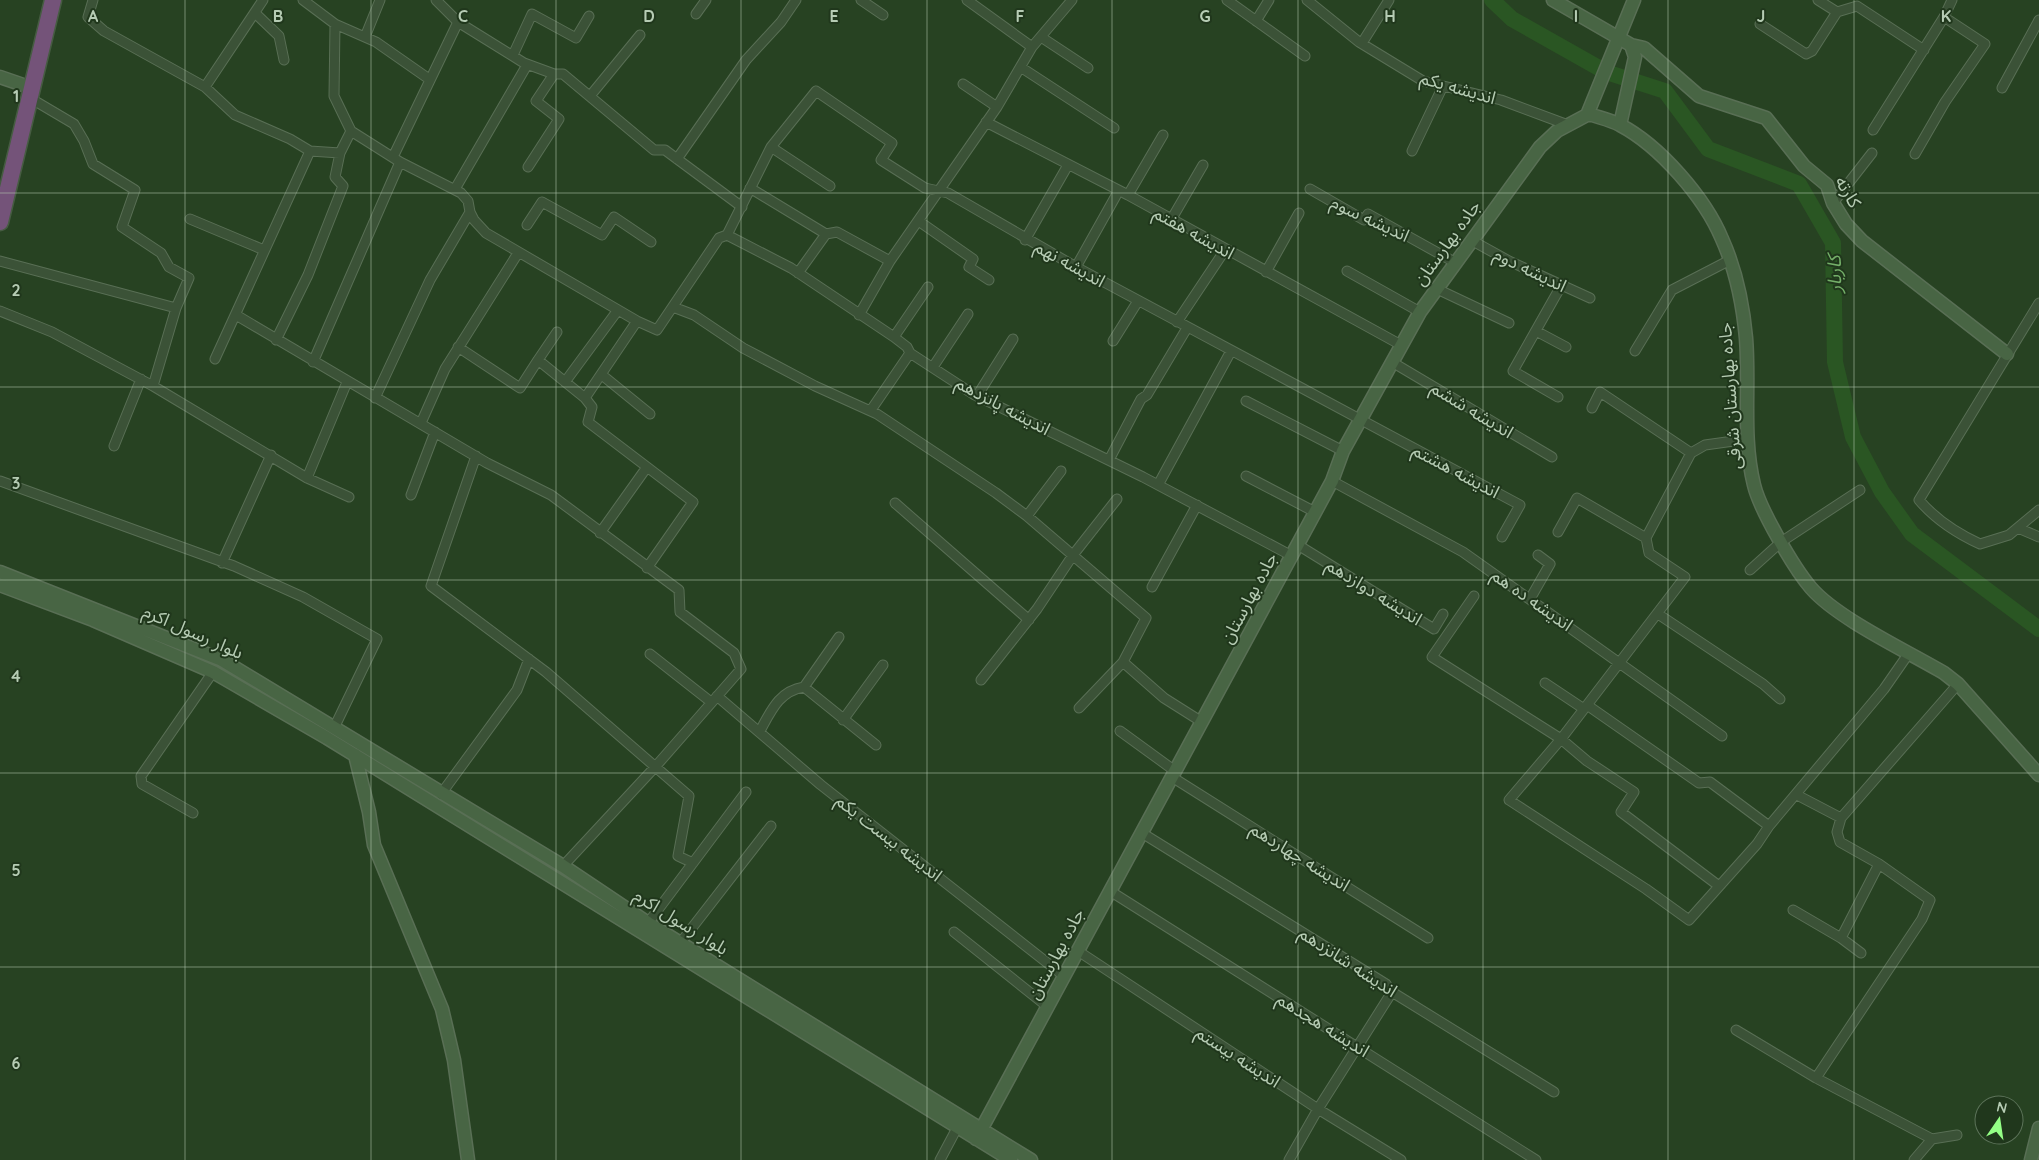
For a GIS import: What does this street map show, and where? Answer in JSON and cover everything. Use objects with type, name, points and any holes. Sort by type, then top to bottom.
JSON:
[{"type":"highway","points":[[0,222],[53,0]]},
{"type":"street","points":[[93,0],[88,17],[104,32],[205,87],[235,115],[290,139],[310,151],[340,153]]},
{"type":"street","points":[[205,87],[263,0]]},
{"type":"street","points":[[303,0],[335,24],[366,37],[430,79]]},
{"type":"street","points":[[366,37],[380,0]]},
{"type":"street","points":[[436,0],[458,22],[527,65],[554,74],[563,74],[654,150],[665,150],[742,207]]},
{"type":"street","points":[[696,14],[706,0]]},
{"type":"street","points":[[862,0],[883,15]]},
{"type":"street","points":[[967,0],[1032,47]]},
{"type":"street","points":[[859,315],[890,261],[920,222],[997,107],[1022,68],[1032,47],[1072,0]]},
{"type":"street","points":[[1227,0],[1305,56]]},
{"type":"street","points":[[1256,21],[1269,0]]},
{"type":"street","name":"اندیشه یکم","points":[[1307,0],[1362,43],[1423,81],[1501,100],[1568,125]]},
{"type":"street","points":[[1362,43],[1389,0]]},
{"type":"street","name":"کارته","points":[[1553,0],[1618,39],[1633,51],[1644,48],[1699,96],[1766,118],[1804,166],[1827,185],[1833,203],[1846,224],[1862,241],[2007,354]]},
{"type":"street","points":[[1633,51],[1628,91],[1614,123],[1587,115],[1634,0]]},
{"type":"street","points":[[1818,0],[1837,12]]},
{"type":"street","points":[[1873,130],[1924,50],[1952,0]]},
{"type":"street","points":[[677,159],[746,60],[781,22],[792,2]]},
{"type":"street","points":[[1760,24],[1806,54],[1812,51],[1837,12],[1857,6],[1924,50]]},
{"type":"street","points":[[255,13],[279,36],[284,60]]},
{"type":"street","points":[[512,54],[532,14],[576,38],[589,16]]},
{"type":"street","points":[[1915,154],[1945,102],[1985,44],[1944,17]]},
{"type":"street","points":[[2002,88],[2039,20]]},
{"type":"street","points":[[313,362],[430,79],[458,22]]},
{"type":"street","points":[[335,24],[334,96],[351,131],[396,160],[455,189],[468,201],[470,212],[486,233],[637,321],[656,330],[719,238],[727,236],[771,147],[830,186]]},
{"type":"street","points":[[590,96],[640,35]]},
{"type":"street","points":[[1041,37],[1088,68]]},
{"type":"street","points":[[455,189],[527,65]]},
{"type":"street","points":[[1022,68],[1114,128]]},
{"type":"street","points":[[528,167],[559,119],[536,101],[554,74]]},
{"type":"street","points":[[0,77],[31,93],[74,124],[84,141],[93,164],[135,190],[122,227],[161,253],[169,267],[189,278],[176,308],[153,386]]},
{"type":"street","points":[[963,84],[997,107]]},
{"type":"street","points":[[1412,151],[1444,86]]},
{"type":"street","name":"اندیشه نهم","points":[[771,147],[816,91],[892,144],[881,160],[925,188],[941,190],[1076,268],[1360,419]]},
{"type":"street","name":"جاده بهارستان","points":[[979,1135],[1332,481],[1343,451],[1360,419],[1420,312],[1435,288],[1456,263],[1540,147],[1558,131],[1587,115]]},
{"type":"street","name":"اندیشه هفتم","points":[[986,122],[1118,192],[1128,195],[1225,250],[1402,345]]},
{"type":"street","name":"جاده بهارستان شرقی","points":[[1614,123],[1661,155],[1701,204],[1722,238],[1734,271],[1746,338],[1748,439],[1754,488],[1781,542],[1811,588],[1824,600],[1846,616],[1958,684],[2039,775]]},
{"type":"street","points":[[276,340],[308,275],[343,186],[335,177],[340,153],[351,131]]},
{"type":"street","points":[[1128,195],[1163,135]]},
{"type":"street","points":[[215,359],[310,151]]},
{"type":"street","points":[[1833,203],[1872,153]]},
{"type":"street","points":[[1025,240],[1068,165]]},
{"type":"street","points":[[1171,220],[1203,165]]},
{"type":"street","points":[[750,188],[826,234],[837,232],[890,261]]},
{"type":"street","name":"اندیشه سوم","points":[[1310,189],[1364,220],[1368,214],[1456,263]]},
{"type":"street","points":[[1076,268],[1118,192]]},
{"type":"street","points":[[526,225],[542,202],[602,235],[614,217],[651,242]]},
{"type":"street","points":[[375,398],[430,280],[470,212]]},
{"type":"street","points":[[1266,272],[1300,213]]},
{"type":"street","points":[[190,219],[264,250]]},
{"type":"street","points":[[920,222],[972,259],[969,267],[989,280]]},
{"type":"street","points":[[798,273],[826,234]]},
{"type":"street","name":"اندیشه پانزدهم","points":[[727,236],[798,273],[894,337],[907,347],[910,353],[977,396],[1197,505],[1295,550]]},
{"type":"street","name":"اندیشه دوم","points":[[1471,240],[1561,286],[1590,298]]},
{"type":"street","points":[[1177,322],[1225,250]]},
{"type":"street","points":[[421,423],[445,369],[518,253]]},
{"type":"street","points":[[1635,351],[1672,290],[1730,260]]},
{"type":"street","points":[[0,261],[134,295],[176,308]]},
{"type":"street","points":[[1347,271],[1420,312]]},
{"type":"street","points":[[1558,397],[1513,371],[1561,286]]},
{"type":"street","points":[[894,337],[928,288]]},
{"type":"street","points":[[1435,288],[1509,323]]},
{"type":"street","points":[[1113,341],[1138,301]]},
{"type":"street","points":[[2038,304],[1919,500],[1928,511],[1955,533],[1980,544],[2010,535],[2039,510]]},
{"type":"street","points":[[673,307],[694,315],[743,348],[815,386],[870,410],[996,493],[1027,516],[1146,618],[1123,662],[1079,708]]},
{"type":"street","points":[[565,382],[618,310]]},
{"type":"street","points":[[0,311],[52,332],[141,379],[307,478],[349,497]]},
{"type":"street","points":[[933,367],[968,314]]},
{"type":"street","points":[[236,315],[347,382],[476,456],[550,495],[679,590],[680,612],[734,653],[741,668],[656,766],[563,866]]},
{"type":"street","points":[[585,398],[637,321]]},
{"type":"street","points":[[1109,460],[1141,399],[1147,395],[1187,328]]},
{"type":"street","points":[[1536,331],[1566,347]]},
{"type":"street","points":[[458,347],[520,388],[558,332]]},
{"type":"street","points":[[977,396],[1013,339]]},
{"type":"street","points":[[1158,485],[1231,351]]},
{"type":"street","points":[[870,410],[910,353]]},
{"type":"street","points":[[538,360],[585,398],[592,407],[588,422],[693,502],[648,568]]},
{"type":"street","name":"اندیشه ششم","points":[[1392,362],[1552,457]]},
{"type":"street","points":[[602,374],[650,414]]},
{"type":"street","points":[[114,446],[141,379]]},
{"type":"street","points":[[307,478],[347,382]]},
{"type":"street","points":[[1592,408],[1600,392],[1692,453]]},
{"type":"street","points":[[1246,402],[1343,451]]},
{"type":"street","name":"اندیشه هشتم","points":[[1360,419],[1520,506],[1502,537]]},
{"type":"street","points":[[411,495],[435,432]]},
{"type":"street","points":[[1748,439],[1705,445],[1692,453],[1646,538],[1648,553],[1685,577],[1561,739],[1509,800],[1646,889],[1689,920],[1757,844],[1769,826],[1797,795],[1884,688],[1909,653]]},
{"type":"street","points":[[222,563],[271,455]]},
{"type":"street","points":[[476,456],[432,586],[529,659],[656,766],[688,796],[678,856],[693,863]]},
{"type":"street","points":[[600,533],[647,467]]},
{"type":"street","points":[[1027,516],[1062,471]]},
{"type":"street","points":[[1246,476],[1315,512]]},
{"type":"street","points":[[0,481],[222,563],[304,597],[377,639],[334,728]]},
{"type":"street","name":"اندیشه ده هم","points":[[1332,481],[1463,552],[1722,736]]},
{"type":"street","points":[[1750,570],[1781,542],[1860,490]]},
{"type":"street","points":[[1558,532],[1577,498],[1646,538]]},
{"type":"street","points":[[981,680],[1029,620],[1073,555],[1117,499]]},
{"type":"street","points":[[894,503],[1029,620]]},
{"type":"street","points":[[1152,586],[1197,505]]},
{"type":"street","points":[[2018,528],[2039,537]]},
{"type":"street","name":"اندیشه دوازدهم","points":[[1295,550],[1434,630],[1443,614]]},
{"type":"street","points":[[1530,599],[1550,564],[1538,555]]},
{"type":"street","name":"بلوار رسول اکرم","points":[[0,572],[222,660],[334,728],[358,749],[957,1128],[979,1135],[1031,1160]]},
{"type":"street","name":"بلوار رسول اکرم","points":[[0,585],[92,620],[213,672],[441,794],[563,866],[648,923],[681,942],[979,1135],[1010,1160]]},
{"type":"street","points":[[1474,596],[1432,657],[1561,739],[1587,761],[1634,792],[1621,812],[1719,886]]},
{"type":"street","points":[[1658,614],[1764,684],[1780,699]]},
{"type":"street","points":[[760,731],[775,704],[791,689],[804,687],[840,637]]},
{"type":"street","name":"اندیشه بیست یکم","points":[[650,654],[760,731],[821,785],[1064,976]]},
{"type":"street","points":[[441,794],[517,690],[529,659]]},
{"type":"street","points":[[1123,662],[1164,698],[1202,722]]},
{"type":"street","points":[[843,720],[883,665]]},
{"type":"street","points":[[193,813],[142,784],[141,776],[213,672]]},
{"type":"street","points":[[1545,683],[1585,707],[1699,783],[1710,782],[1769,826]]},
{"type":"street","points":[[1816,1078],[1922,919],[1930,900],[1879,864],[1840,842],[1837,832],[1841,818],[1958,684]]},
{"type":"street","points":[[804,687],[876,745]]},
{"type":"street","name":"اندیشه چهاردهم","points":[[1120,731],[1173,774],[1428,938]]},
{"type":"street","points":[[358,749],[374,845],[442,1009],[454,1060],[468,1160]]},
{"type":"street","points":[[648,923],[746,792]]},
{"type":"street","points":[[1797,795],[1841,818]]},
{"type":"street","points":[[681,942],[771,826]]},
{"type":"street","name":"اندیشه شانزدهم","points":[[1142,833],[1386,984],[1392,992],[1554,1092]]},
{"type":"street","points":[[1842,938],[1879,864]]},
{"type":"street","name":"اندیشه هجدهم","points":[[1110,891],[1536,1160]]},
{"type":"street","points":[[1793,910],[1842,938],[1861,953]]},
{"type":"street","points":[[954,932],[1048,1006]]},
{"type":"street","name":"اندیشه بیستم","points":[[1078,951],[1318,1109],[1401,1160]]},
{"type":"street","points":[[1289,1160],[1318,1109],[1392,992]]},
{"type":"street","points":[[1736,1030],[1816,1078],[1932,1139],[1957,1135]]},
{"type":"street","points":[[940,1160],[957,1128]]},
{"type":"street","points":[[2032,1160],[2039,1128]]},
{"type":"street","points":[[1914,1160],[1932,1139]]},
{"type":"waterway","name":"کاربار","points":[[1492,0],[1512,19],[1606,72],[1665,91],[1708,149],[1799,184],[1833,243],[1835,362],[1853,437],[1882,492],[1912,534],[2039,629]]}]
